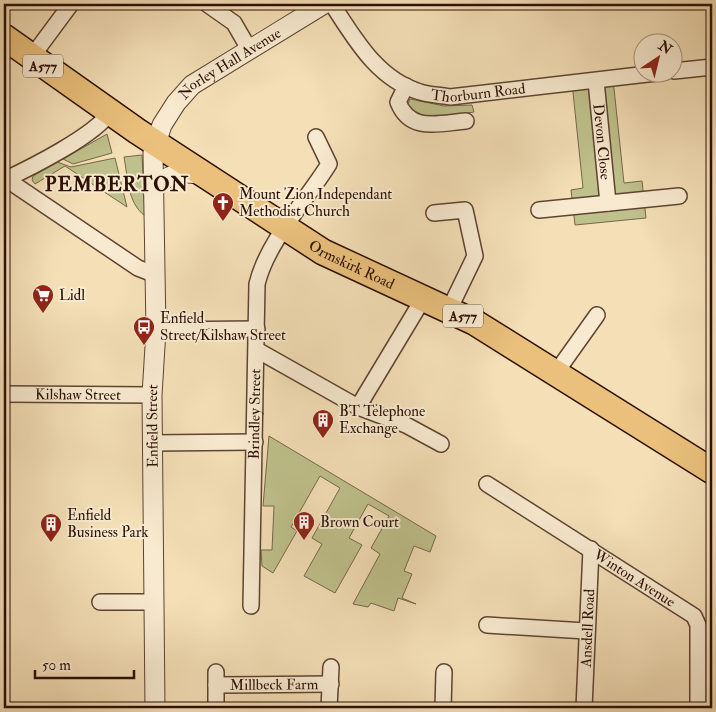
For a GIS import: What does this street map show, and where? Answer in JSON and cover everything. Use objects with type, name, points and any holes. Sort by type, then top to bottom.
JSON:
[{"type":"highway","name":"Ormskirk Road","points":[[4,37],[31,58],[110,112],[285,229],[323,252],[449,310],[508,341],[555,374],[712,471]]},
{"type":"street","points":[[31,58],[71,4]]},
{"type":"street","points":[[207,4],[234,24],[249,49]]},
{"type":"street","name":"Norley Hall Avenue","points":[[156,143],[166,118],[192,85],[324,4]]},
{"type":"street","name":"Thorburn Road","points":[[332,4],[364,52],[385,73],[420,92],[450,97],[634,76]]},
{"type":"street","points":[[684,70],[712,67]]},
{"type":"street","name":"Devon Close","points":[[596,81],[608,203]]},
{"type":"street","points":[[406,86],[398,102],[402,113],[414,122],[426,124],[466,122]]},
{"type":"street","points":[[110,112],[101,124],[51,155],[5,180],[138,268],[156,275]]},
{"type":"street","name":"Brindley Street","points":[[251,606],[257,284],[260,271],[328,164],[316,138]]},
{"type":"street","name":"Enfield Street","points":[[155,708],[152,395],[156,330],[156,275],[152,189],[153,153],[156,143]]},
{"type":"street","points":[[152,189],[161,181],[176,173],[193,173],[206,176]]},
{"type":"street","points":[[539,210],[679,196]]},
{"type":"street","points":[[434,212],[465,210],[475,256],[449,310]]},
{"type":"street","points":[[358,407],[423,299]]},
{"type":"street","points":[[555,374],[597,315]]},
{"type":"street","points":[[156,330],[257,330]]},
{"type":"street","points":[[257,350],[358,407],[406,425],[440,444]]},
{"type":"street","name":"Kilshaw Street","points":[[4,394],[152,395]]},
{"type":"street","points":[[152,443],[255,442]]},
{"type":"street","name":"Winton Avenue","points":[[492,491],[591,549],[694,616],[698,624],[698,708]]},
{"type":"street","name":"Ansdell Road","points":[[584,708],[591,549]]},
{"type":"street","points":[[100,602],[153,602]]},
{"type":"street","points":[[486,626],[586,631]]},
{"type":"street","name":"Millbeck Farm","points":[[329,708],[331,667]]},
{"type":"street","points":[[443,708],[444,672]]},
{"type":"street","name":"Millbeck Farm","points":[[216,708],[216,679],[331,684]]},
{"type":"green space","points":[[613,79],[624,183],[642,181],[646,218],[575,225],[571,190],[583,188],[572,83]]},
{"type":"green space","points":[[410,99],[444,106],[472,105],[474,112],[429,117],[421,115],[414,110],[408,104]]},
{"type":"green space","points":[[107,134],[112,153],[73,164],[63,159]]},
{"type":"green space","points":[[142,155],[145,216],[139,210],[132,197],[124,157]]},
{"type":"green space","points":[[115,158],[127,207],[65,166],[35,184],[32,180],[33,176],[57,162],[71,167]]},
{"type":"green space","points":[[269,436],[436,536],[430,552],[414,546],[404,571],[412,574],[402,598],[416,604],[398,598],[394,611],[371,603],[368,607],[353,604],[380,554],[371,548],[389,516],[368,504],[349,538],[362,545],[335,593],[304,576],[322,544],[312,538],[340,488],[320,476],[291,527],[297,531],[273,573],[262,566],[261,550],[272,550],[274,506],[263,506]]},
{"type":"place","name":"Mount Zion Independant Methodist Church","points":[[223,222]]},
{"type":"place","name":"Lidl","points":[[43,314]]},
{"type":"place","name":"Enfield Street/Kilshaw Street","points":[[144,346]]},
{"type":"place","name":"BT Telephone Exchange","points":[[323,439]]},
{"type":"place","name":"Brown Court","points":[[304,541]]},
{"type":"place","name":"Enfield Business Park","points":[[51,543]]},
{"type":"district","name":"PEMBERTON","points":[[117,184]]}]
